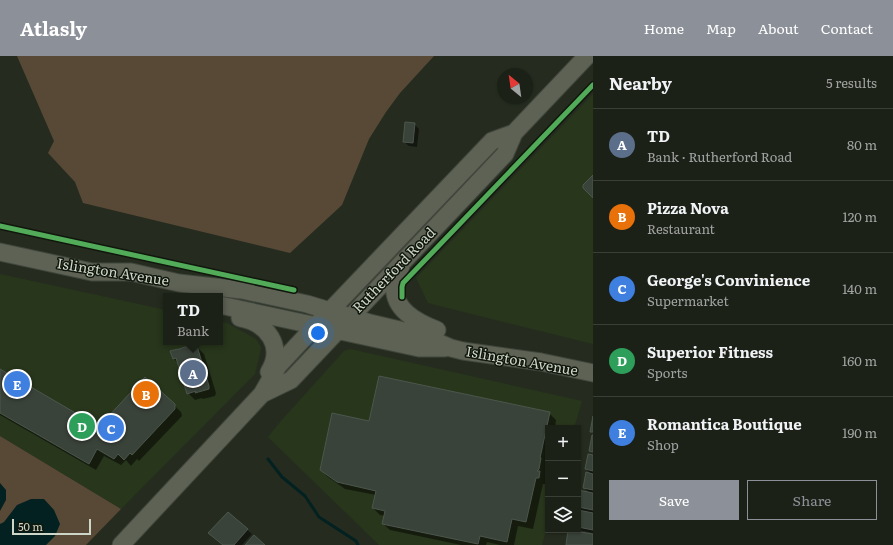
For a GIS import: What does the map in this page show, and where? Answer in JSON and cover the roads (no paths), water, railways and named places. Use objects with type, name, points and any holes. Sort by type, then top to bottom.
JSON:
[{"type":"main road","name":"Rutherford Road","points":[[262,394],[291,380],[505,154],[514,133],[587,56]]},
{"type":"main road","name":"Rutherford Road","points":[[121,545],[262,394],[278,366],[329,311],[492,141],[514,133]]},
{"type":"main road","name":"Islington Avenue","points":[[0,252],[92,272],[131,272],[179,282],[242,290],[307,304],[350,317],[421,335],[457,350]]},
{"type":"main road","points":[[403,261],[394,284],[395,294],[400,306],[417,322],[447,335],[457,350]]},
{"type":"main road","name":"Islington Avenue","points":[[179,282],[192,293]]},
{"type":"main road","name":"Islington Avenue","points":[[223,306],[419,348],[457,350],[541,362],[593,373]]},
{"type":"main road","points":[[223,314],[254,322],[266,330],[274,342],[275,353],[272,367],[248,408]]},
{"type":"water","points":[[0,483],[6,490],[6,500],[0,511]]},
{"type":"water","points":[[31,499],[44,499],[54,510],[60,524],[55,536],[46,545],[0,545],[0,524],[4,522],[17,505]]},
{"type":"waterway","points":[[268,459],[282,477],[305,496],[319,517],[356,541],[358,545]]},
{"type":"place","name":"TD","points":[[193,373]]},
{"type":"place","name":"Romantica Boutique","points":[[17,384]]},
{"type":"place","name":"Pizza Nova","points":[[146,394]]},
{"type":"place","name":"Superior Fitness","points":[[82,426]]},
{"type":"place","name":"George's Convinience","points":[[111,428]]}]
